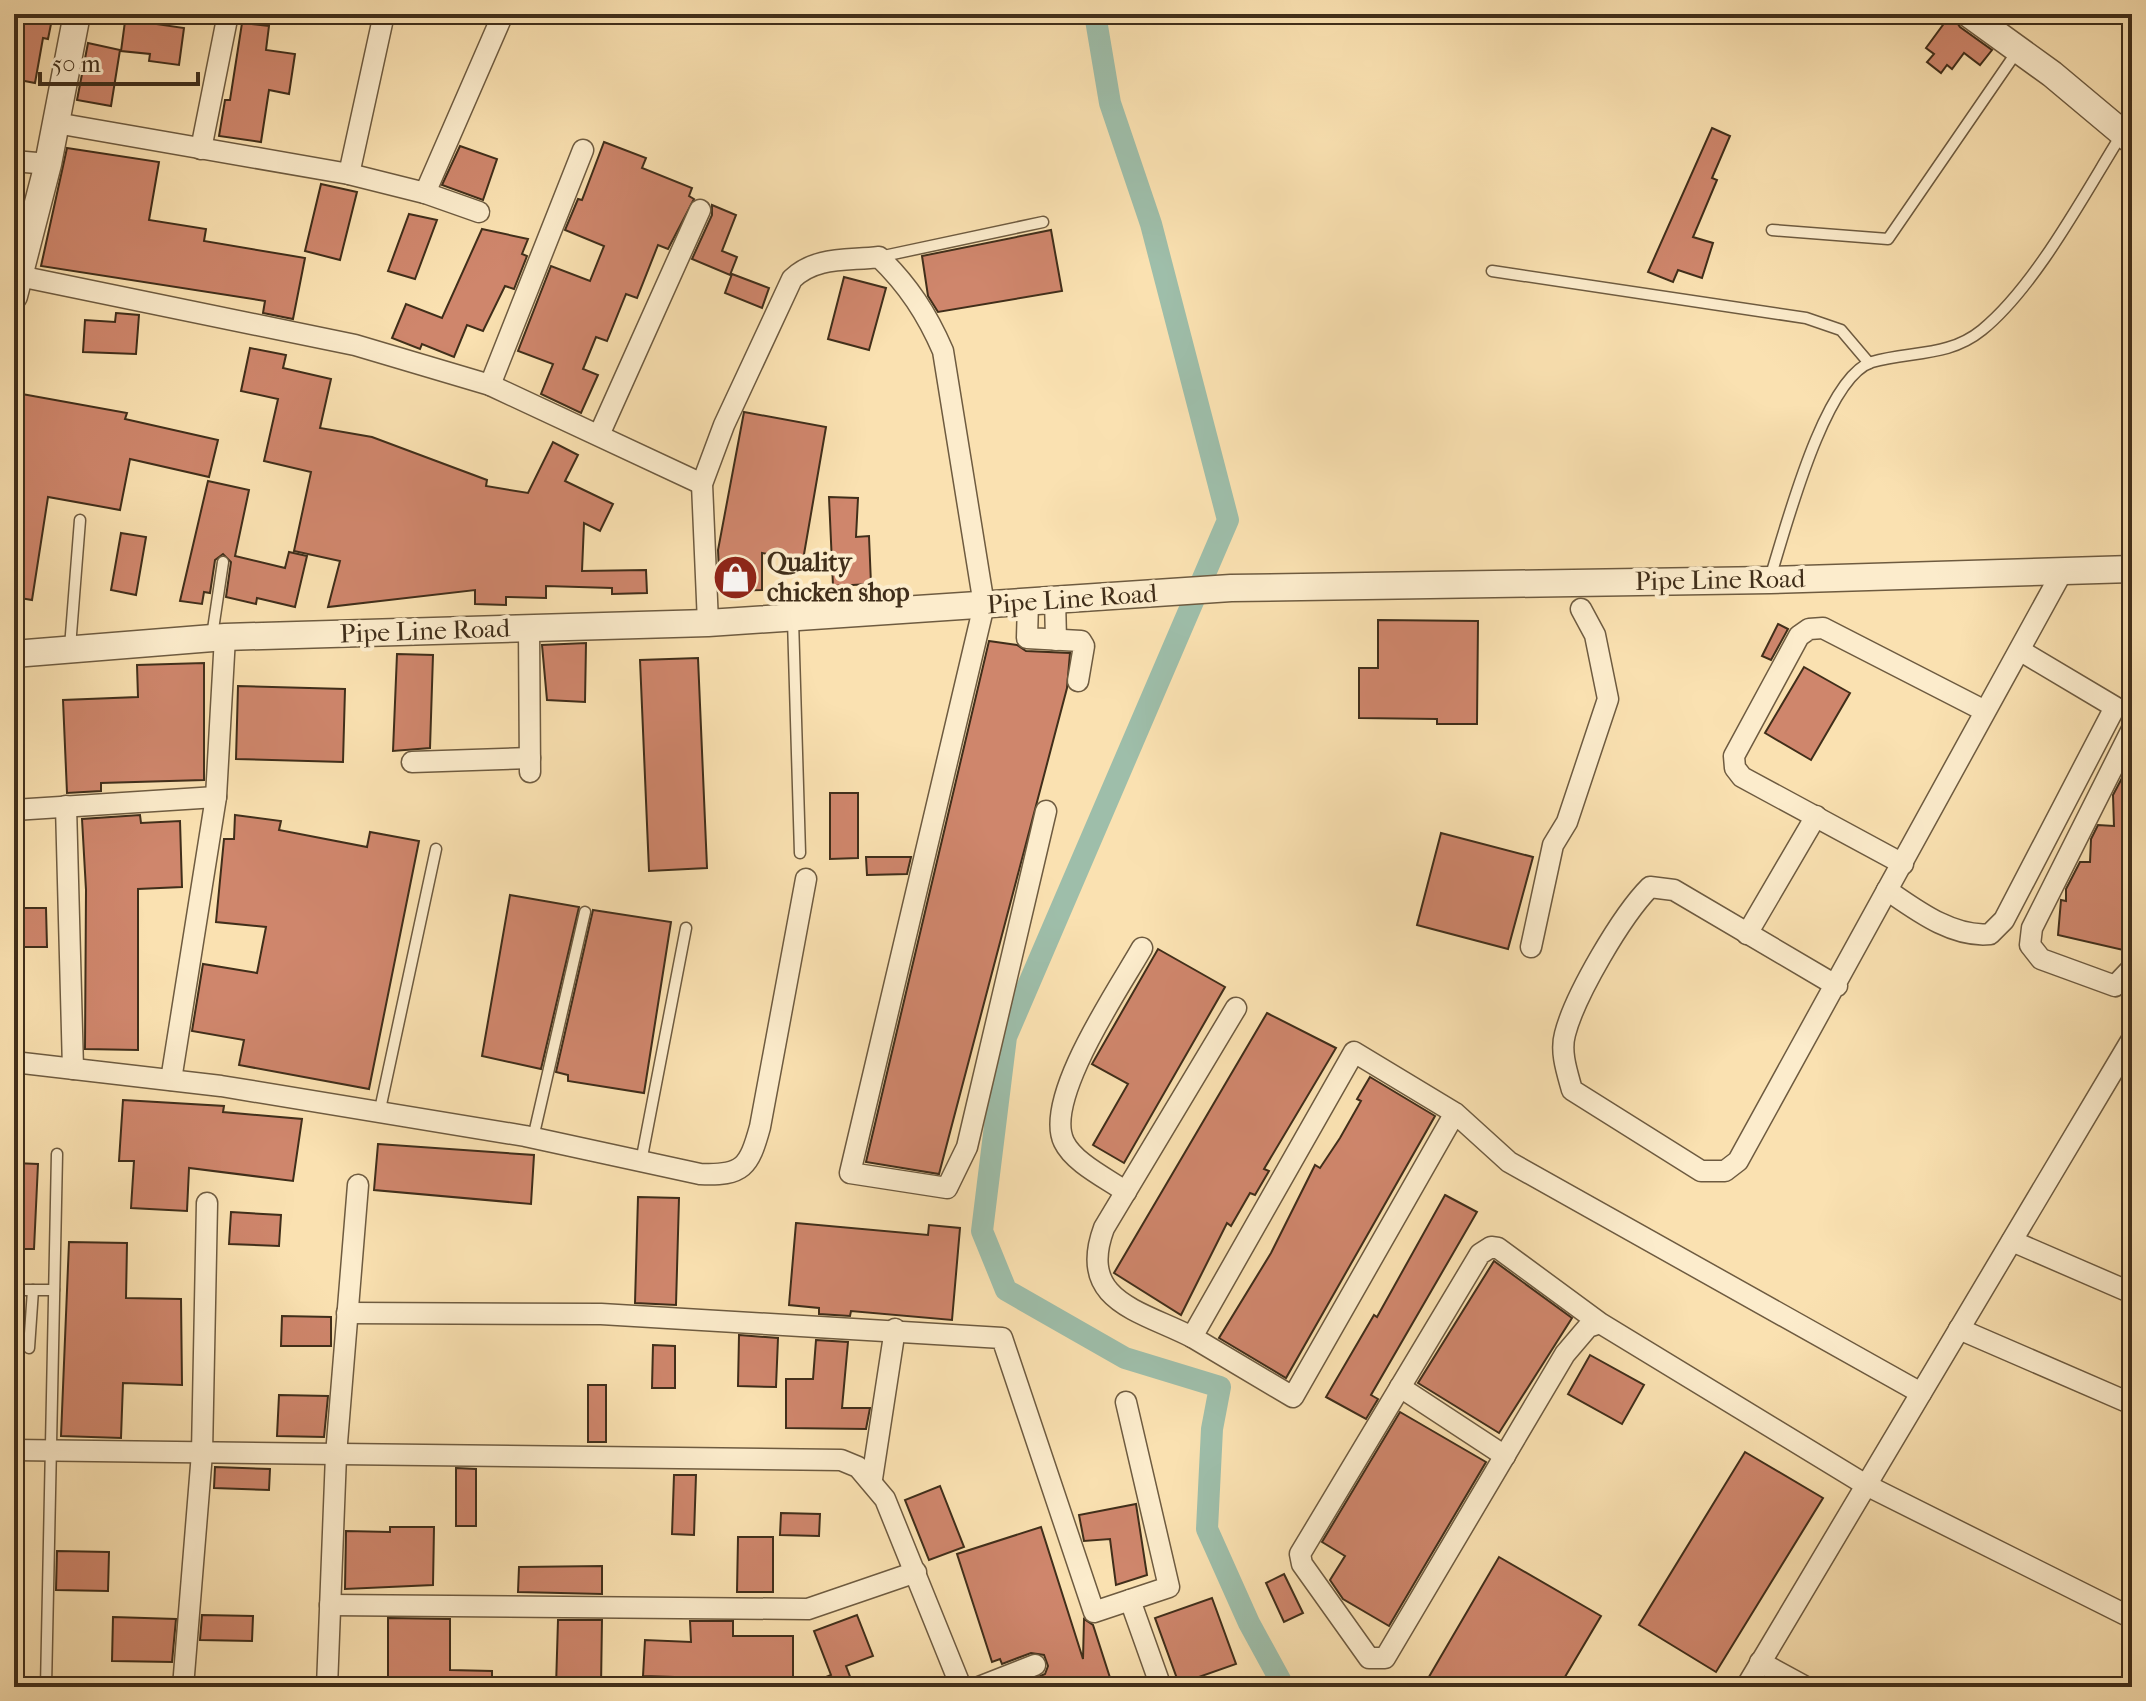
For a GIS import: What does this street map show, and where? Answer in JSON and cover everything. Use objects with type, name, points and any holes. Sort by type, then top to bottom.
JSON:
[{"type":"street","points":[[77,14],[48,164],[17,286],[355,345],[490,385],[702,484]]},
{"type":"street","points":[[201,149],[228,14]]},
{"type":"street","points":[[349,174],[384,14]]},
{"type":"street","points":[[425,193],[503,14]]},
{"type":"street","points":[[1969,14],[2128,136]]},
{"type":"street","points":[[56,123],[349,174],[425,193],[479,212]]},
{"type":"street","points":[[490,385],[583,150]]},
{"type":"street","points":[[14,161],[48,164]]},
{"type":"street","points":[[599,435],[700,210]]},
{"type":"street","points":[[708,623],[702,484],[724,425],[792,279],[805,267],[819,261],[879,257],[910,289],[929,318],[943,351],[984,605],[850,1173],[947,1188],[951,1184],[967,1147],[1046,811]]},
{"type":"street","name":"Pipe Line Road","points":[[14,654],[218,637],[708,623],[1231,588],[2061,574],[2132,569]]},
{"type":"street","points":[[1837,986],[1674,890],[1650,887],[1634,904],[1578,1001],[1564,1036],[1565,1064],[1572,1090],[1701,1171],[1725,1171],[1738,1161],[1837,986],[1983,710],[2021,651],[2061,574]]},
{"type":"street","points":[[1055,599],[1056,640]]},
{"type":"street","points":[[1028,602],[1027,638],[1081,641],[1084,646],[1078,681]]},
{"type":"street","points":[[1531,947],[1553,845],[1567,822],[1608,699],[1595,635],[1581,609]]},
{"type":"street","points":[[412,762],[530,765],[529,628]]},
{"type":"street","points":[[1903,864],[1742,777],[1735,768],[1734,756],[1799,636],[1809,629],[1823,628],[1983,710]]},
{"type":"street","points":[[171,1080],[216,797],[218,637]]},
{"type":"street","points":[[1887,890],[1938,921],[1974,936],[1990,934],[2004,920],[2115,707],[2021,651]]},
{"type":"street","points":[[2132,729],[2032,928],[2030,945],[2041,959],[2115,986],[2132,968]]},
{"type":"street","points":[[14,810],[216,797]]},
{"type":"street","points":[[66,806],[73,1069]]},
{"type":"street","points":[[1747,934],[1816,816]]},
{"type":"street","points":[[14,1062],[171,1080],[533,1138],[700,1174],[725,1175],[743,1168],[752,1154],[806,879]]},
{"type":"street","points":[[1126,1192],[1068,1150],[1060,1126],[1071,1073],[1142,948]]},
{"type":"street","points":[[1236,1008],[1126,1192],[1099,1243],[1095,1263],[1099,1279],[1108,1293],[1192,1337],[1293,1397],[1455,1113]]},
{"type":"street","points":[[1746,1687],[2132,1039]]},
{"type":"street","points":[[1192,1337],[1354,1052],[1455,1113],[1509,1162],[1921,1393]]},
{"type":"street","points":[[327,1687],[336,1455],[358,1185]]},
{"type":"street","points":[[183,1687],[202,1453],[207,1203]]},
{"type":"street","points":[[2012,1241],[2132,1293]]},
{"type":"street","points":[[1600,1323],[1588,1327],[1565,1354],[1385,1658],[1369,1658],[1302,1564],[1300,1554],[1480,1254],[1491,1247],[1575,1302],[1600,1323],[1866,1485],[2132,1618]]},
{"type":"street","points":[[347,1313],[601,1314],[895,1329],[1002,1338],[1094,1612],[1169,1587],[1126,1402]]},
{"type":"street","points":[[872,1479],[895,1329]]},
{"type":"street","points":[[1959,1329],[2132,1404]]},
{"type":"street","points":[[1400,1387],[1505,1456]]},
{"type":"street","points":[[14,1450],[841,1460],[858,1467],[872,1479],[885,1499],[961,1687]]},
{"type":"street","points":[[330,1605],[808,1609],[916,1572]]},
{"type":"street","points":[[1130,1600],[1161,1687]]},
{"type":"street","points":[[1760,1662],[1804,1686]]},
{"type":"street","points":[[979,1687],[1035,1665]]},
{"type":"lane","points":[[1772,230],[1888,239],[2018,49]]},
{"type":"lane","points":[[1770,580],[1812,449],[1842,386],[1869,363],[1956,348],[1982,330],[2012,301],[2128,136]]},
{"type":"lane","points":[[879,257],[1043,222]]},
{"type":"lane","points":[[1492,271],[1806,318],[1841,330],[1869,363]]},
{"type":"lane","points":[[70,649],[80,520]]},
{"type":"lane","points":[[218,637],[223,562]]},
{"type":"lane","points":[[1566,583],[1581,609]]},
{"type":"lane","points":[[793,618],[800,853]]},
{"type":"lane","points":[[379,1114],[436,849]]},
{"type":"lane","points":[[533,1138],[585,912]]},
{"type":"lane","points":[[641,1162],[686,928]]},
{"type":"lane","points":[[46,1687],[57,1154]]},
{"type":"lane","points":[[14,1290],[54,1290]]},
{"type":"lane","points":[[29,1348],[33,1290]]},
{"type":"building","points":[[14,14],[53,14],[48,39],[43,38],[35,83],[14,79]]},
{"type":"building","points":[[126,14],[151,14],[149,23],[184,28],[179,65],[149,61],[150,54],[121,51]]},
{"type":"building","points":[[1951,14],[1960,27],[1992,50],[1980,65],[1964,53],[1952,69],[1947,65],[1941,73],[1927,62],[1934,54],[1926,48]]},
{"type":"building","points":[[242,23],[269,26],[266,50],[295,54],[289,94],[269,90],[261,142],[219,136],[225,100],[230,100]]},
{"type":"building","points":[[88,43],[120,50],[111,106],[77,100]]},
{"type":"building","points":[[1712,128],[1730,136],[1712,178],[1717,180],[1693,237],[1713,243],[1702,278],[1678,270],[1673,282],[1648,272]]},
{"type":"building","points":[[604,142],[646,158],[642,168],[692,188],[689,196],[694,199],[668,249],[658,245],[637,298],[626,294],[607,341],[596,337],[583,369],[598,375],[581,413],[541,394],[553,364],[518,351],[551,266],[590,281],[604,246],[565,230],[578,199],[582,200]]},
{"type":"building","points":[[460,146],[497,159],[483,200],[442,185]]},
{"type":"building","points":[[67,148],[159,162],[149,220],[206,229],[204,241],[305,258],[293,319],[263,313],[265,301],[41,266]]},
{"type":"building","points":[[321,184],[357,192],[340,260],[305,251]]},
{"type":"building","points":[[712,205],[736,215],[722,251],[737,257],[730,275],[692,259],[712,215]]},
{"type":"building","points":[[409,214],[437,220],[415,279],[388,271]]},
{"type":"building","points":[[482,229],[528,239],[522,254],[527,256],[514,289],[505,286],[483,331],[467,325],[454,357],[422,344],[420,349],[392,338],[406,304],[442,318]]},
{"type":"building","points":[[1051,230],[1062,291],[938,312],[928,296],[922,256]]},
{"type":"building","points":[[732,274],[769,288],[762,308],[725,293]]},
{"type":"building","points":[[844,277],[886,288],[869,350],[828,339]]},
{"type":"building","points":[[116,313],[139,315],[136,354],[83,352],[85,320],[115,322]]},
{"type":"building","points":[[250,348],[286,355],[283,368],[331,379],[320,428],[372,437],[487,480],[486,486],[528,493],[553,442],[578,455],[565,481],[613,504],[600,531],[584,523],[582,571],[646,570],[647,593],[612,594],[612,588],[546,586],[546,598],[506,597],[506,605],[475,604],[475,590],[328,607],[340,561],[294,551],[311,472],[264,461],[278,399],[241,391]]},
{"type":"building","points":[[22,394],[127,413],[125,419],[218,440],[209,477],[130,459],[120,510],[48,497],[32,600],[14,597],[14,436]]},
{"type":"building","points":[[744,412],[826,427],[803,560],[762,553],[762,590],[720,591],[718,550]]},
{"type":"building","points":[[208,481],[249,490],[235,556],[285,568],[289,552],[307,556],[295,607],[257,598],[256,604],[226,597],[231,562],[223,554],[215,560],[210,593],[204,592],[202,604],[180,601]]},
{"type":"building","points":[[829,497],[858,498],[856,537],[869,536],[871,584],[833,586]]},
{"type":"building","points":[[121,533],[146,537],[136,595],[111,590]]},
{"type":"building","points":[[1378,620],[1478,621],[1477,724],[1437,724],[1437,719],[1359,718],[1359,668],[1378,668]]},
{"type":"building","points":[[1778,624],[1788,629],[1771,660],[1762,656]]},
{"type":"building","points":[[989,641],[1017,645],[1026,651],[1070,653],[1067,688],[939,1174],[866,1162]]},
{"type":"building","points":[[586,643],[585,702],[547,700],[542,645]]},
{"type":"building","points":[[397,654],[433,655],[430,748],[393,751]]},
{"type":"building","points":[[698,658],[707,868],[649,871],[640,660]]},
{"type":"building","points":[[204,663],[204,780],[101,783],[101,791],[67,793],[63,700],[138,697],[137,665]]},
{"type":"building","points":[[1804,667],[1850,693],[1811,760],[1765,733]]},
{"type":"building","points":[[238,686],[345,689],[343,762],[236,759]]},
{"type":"building","points":[[2132,777],[2132,952],[2058,935],[2061,900],[2066,901],[2066,889],[2080,862],[2090,862],[2091,839],[2098,825],[2114,826],[2113,795],[2122,778]]},
{"type":"building","points":[[830,793],[858,793],[858,858],[830,859]]},
{"type":"building","points":[[140,815],[141,823],[180,821],[182,887],[138,889],[138,1050],[85,1049],[86,890],[82,819]]},
{"type":"building","points":[[235,815],[281,821],[279,830],[367,847],[370,832],[419,841],[369,1089],[239,1065],[244,1040],[192,1031],[203,964],[257,973],[266,927],[216,922],[224,839],[234,839]]},
{"type":"building","points":[[1441,833],[1533,857],[1508,949],[1417,925]]},
{"type":"building","points":[[866,857],[911,857],[907,874],[867,875]]},
{"type":"building","points":[[510,895],[579,907],[541,1069],[482,1056]]},
{"type":"building","points":[[14,908],[46,908],[47,947],[14,947]]},
{"type":"building","points":[[593,910],[671,922],[644,1093],[568,1081],[568,1075],[556,1072]]},
{"type":"building","points":[[1158,949],[1225,987],[1124,1163],[1093,1145],[1128,1084],[1092,1064]]},
{"type":"building","points":[[1267,1013],[1336,1048],[1264,1169],[1269,1171],[1255,1195],[1250,1193],[1231,1226],[1227,1223],[1181,1315],[1114,1273]]},
{"type":"building","points":[[1370,1077],[1435,1116],[1286,1378],[1219,1338],[1271,1253],[1315,1165],[1320,1168],[1340,1138],[1361,1101],[1357,1099]]},
{"type":"building","points":[[123,1100],[224,1106],[223,1112],[302,1119],[293,1181],[189,1168],[187,1211],[131,1208],[134,1161],[119,1161]]},
{"type":"building","points":[[378,1144],[534,1155],[531,1204],[374,1190]]},
{"type":"building","points":[[14,1163],[38,1164],[34,1249],[14,1249]]},
{"type":"building","points":[[1445,1195],[1477,1212],[1371,1395],[1378,1399],[1366,1419],[1326,1397],[1374,1315],[1377,1317]]},
{"type":"building","points":[[638,1197],[679,1198],[676,1305],[635,1303]]},
{"type":"building","points":[[231,1212],[281,1215],[279,1246],[229,1244]]},
{"type":"building","points":[[796,1223],[928,1235],[929,1225],[960,1228],[952,1320],[851,1311],[850,1316],[819,1314],[819,1308],[789,1305]]},
{"type":"building","points":[[69,1242],[127,1243],[126,1298],[181,1299],[182,1385],[123,1383],[121,1438],[61,1436]]},
{"type":"building","points":[[1494,1261],[1572,1318],[1499,1433],[1418,1383]]},
{"type":"building","points":[[282,1316],[331,1317],[331,1346],[281,1346]]},
{"type":"building","points":[[739,1335],[778,1338],[776,1387],[738,1386]]},
{"type":"building","points":[[816,1340],[848,1342],[842,1408],[870,1408],[866,1429],[786,1428],[786,1379],[813,1379]]},
{"type":"building","points":[[653,1345],[675,1346],[675,1388],[652,1388]]},
{"type":"building","points":[[1590,1355],[1644,1385],[1622,1424],[1568,1394]]},
{"type":"building","points":[[588,1385],[606,1385],[606,1442],[588,1442]]},
{"type":"building","points":[[279,1395],[328,1396],[324,1437],[277,1436]]},
{"type":"building","points":[[1400,1412],[1486,1462],[1389,1626],[1343,1599],[1330,1580],[1345,1556],[1322,1542]]},
{"type":"building","points":[[1745,1452],[1823,1498],[1716,1672],[1639,1625]]},
{"type":"building","points":[[215,1467],[270,1469],[269,1490],[214,1488]]},
{"type":"building","points":[[456,1468],[476,1469],[476,1526],[456,1526]]},
{"type":"building","points":[[674,1475],[696,1475],[694,1535],[672,1534]]},
{"type":"building","points":[[940,1486],[964,1547],[929,1560],[905,1500]]},
{"type":"building","points":[[1136,1504],[1147,1575],[1116,1585],[1110,1539],[1084,1541],[1079,1515]]},
{"type":"building","points":[[781,1513],[820,1514],[819,1536],[780,1535]]},
{"type":"building","points":[[390,1527],[434,1527],[433,1585],[345,1589],[346,1531],[390,1532]]},
{"type":"building","points":[[1041,1527],[1083,1659],[1084,1619],[1093,1625],[1113,1687],[1015,1687],[1045,1674],[1048,1666],[1044,1655],[1031,1653],[1002,1664],[1000,1659],[992,1662],[957,1554]]},
{"type":"building","points":[[738,1537],[773,1537],[773,1592],[737,1592]]},
{"type":"building","points":[[57,1551],[109,1552],[108,1591],[56,1590]]},
{"type":"building","points":[[1499,1557],[1601,1616],[1559,1687],[1423,1687]]},
{"type":"building","points":[[602,1566],[602,1594],[518,1592],[519,1567]]},
{"type":"building","points":[[1284,1574],[1303,1613],[1284,1622],[1266,1583]]},
{"type":"building","points":[[1212,1598],[1236,1664],[1179,1684],[1155,1618]]},
{"type":"building","points":[[202,1615],[253,1616],[252,1641],[200,1640]]},
{"type":"building","points":[[857,1615],[873,1656],[846,1666],[854,1687],[802,1687],[831,1675],[814,1631]]},
{"type":"building","points":[[113,1617],[176,1619],[172,1662],[112,1661]]},
{"type":"building","points":[[388,1618],[450,1619],[450,1670],[492,1671],[492,1687],[388,1687]]},
{"type":"building","points":[[558,1620],[602,1620],[601,1687],[556,1687]]},
{"type":"building","points":[[690,1621],[733,1621],[733,1636],[793,1636],[793,1687],[738,1687],[738,1679],[643,1676],[645,1640],[691,1642]]},
{"type":"waterway","points":[[1095,14],[1110,103],[1151,224],[1228,520],[1006,1037],[982,1231],[1006,1290],[1125,1358],[1220,1387],[1212,1429],[1207,1529],[1249,1623],[1284,1687]]},
{"type":"place","name":"Quality chicken shop","points":[[736,577]]}]
